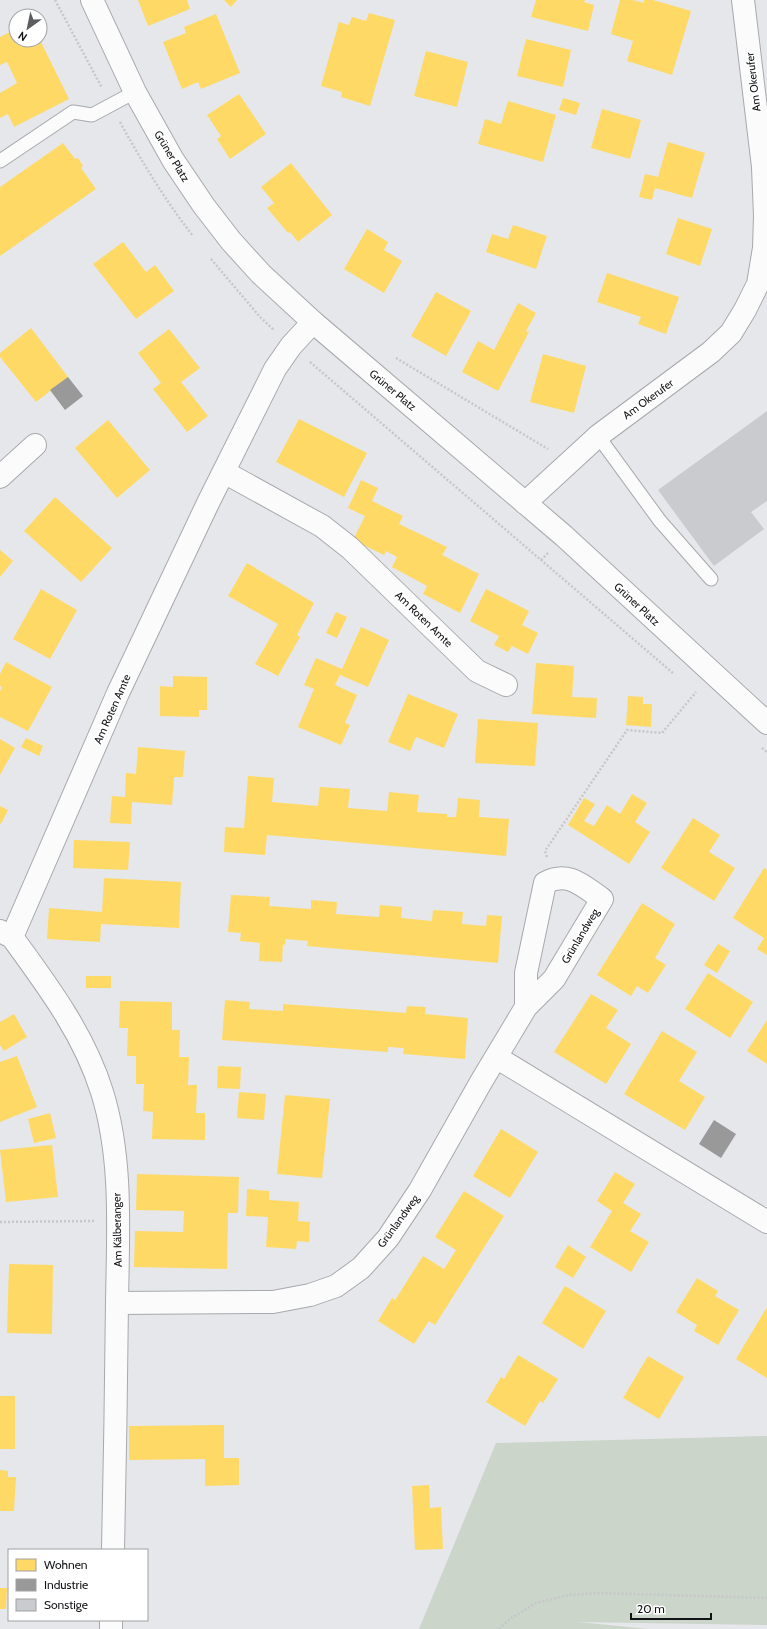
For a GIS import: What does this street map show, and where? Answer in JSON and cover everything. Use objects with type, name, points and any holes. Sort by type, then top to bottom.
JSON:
[{"type":"street","name":"Grüner Platz","points":[[92,0],[135,92],[173,160],[230,241],[261,274],[313,322],[569,541],[767,723]]},
{"type":"street","name":"Am Okerufer","points":[[525,503],[598,436],[711,352],[731,333],[762,286],[766,216],[762,167],[743,0]]},
{"type":"street","name":"Am Roten Amte","points":[[6,934],[118,693],[224,472],[276,369],[291,346],[313,322]]},
{"type":"street","points":[[0,477],[35,445]]},
{"type":"street","name":"Am Roten Amte","points":[[224,472],[322,526],[350,548],[477,671],[506,685]]},
{"type":"street","points":[[526,1008],[526,973],[545,883],[555,878]]},
{"type":"street","name":"Grünlandweg","points":[[117,1303],[273,1302],[310,1295],[336,1286],[361,1268],[388,1238],[420,1190],[496,1056],[526,1008],[554,979],[602,899],[573,879],[555,878]]},
{"type":"street","name":"Am Kälberanger","points":[[6,934],[72,1023],[92,1065],[102,1092],[114,1142],[119,1221],[113,1549]]},
{"type":"street","points":[[496,1056],[767,1222]]},
{"type":"lane","points":[[0,161],[73,112],[92,115],[135,92]]},
{"type":"lane","points":[[598,436],[660,521],[711,579]]},
{"type":"path","points":[[390,354],[569,461]]},
{"type":"path","points":[[555,878],[545,851],[627,730],[662,733],[712,673]]},
{"type":"path","points":[[0,1222],[119,1221]]},
{"type":"path","points":[[499,1629],[515,1616],[536,1603],[568,1595],[600,1593],[767,1598]]},
{"type":"shaded area","points":[[767,1436],[767,1625],[578,1622],[648,1629],[419,1629],[496,1443]]},
{"type":"building: Wohnen","points":[[138,0],[187,0],[190,9],[148,26]]},
{"type":"building: Wohnen","points":[[224,0],[237,0],[231,7]]},
{"type":"building: Wohnen","points":[[536,0],[585,0],[584,2],[594,5],[588,31],[531,17]]},
{"type":"building: Wohnen","points":[[620,0],[633,0],[644,3],[644,0],[653,0],[691,11],[672,75],[627,61],[633,41],[611,34]]},
{"type":"building: Wohnen","points":[[369,13],[395,20],[370,106],[341,97],[342,92],[321,86],[339,22],[349,25],[352,17],[366,21]]},
{"type":"building: Wohnen","points":[[216,14],[240,73],[201,89],[198,82],[182,89],[163,42],[186,33],[184,27]]},
{"type":"building: Wohnen","points":[[8,33],[8,48],[44,48],[69,99],[14,127],[8,114],[0,118],[0,93],[17,83],[7,62],[0,65],[0,37]]},
{"type":"building: Wohnen","points":[[526,39],[571,50],[563,87],[517,76]]},
{"type":"building: Wohnen","points":[[426,51],[468,62],[457,107],[414,96]]},
{"type":"building: Wohnen","points":[[239,94],[266,134],[230,159],[217,139],[221,136],[207,115]]},
{"type":"building: Wohnen","points":[[563,98],[580,103],[576,115],[559,110]]},
{"type":"building: Wohnen","points":[[508,101],[556,115],[543,162],[478,144],[485,119],[501,124]]},
{"type":"building: Wohnen","points":[[602,109],[641,120],[630,159],[591,148]]},
{"type":"building: Wohnen","points":[[668,142],[705,153],[692,198],[655,188],[652,200],[639,197],[645,174],[658,177]]},
{"type":"building: Wohnen","points":[[63,143],[75,159],[78,158],[83,166],[81,168],[96,189],[0,256],[0,187]]},
{"type":"building: Wohnen","points":[[291,163],[332,215],[298,242],[290,232],[288,233],[267,208],[274,203],[261,187]]},
{"type":"building: Wohnen","points":[[678,218],[712,229],[700,266],[666,254]]},
{"type":"building: Wohnen","points":[[513,225],[547,236],[536,269],[486,252],[492,234],[508,239]]},
{"type":"building: Wohnen","points":[[367,229],[388,242],[384,250],[402,261],[384,293],[344,269]]},
{"type":"building: Wohnen","points":[[123,242],[146,272],[155,265],[174,291],[136,319],[93,264]]},
{"type":"building: Wohnen","points":[[607,273],[679,297],[666,334],[638,324],[641,317],[597,302]]},
{"type":"building: Wohnen","points":[[436,292],[471,311],[446,356],[411,336]]},
{"type":"building: Wohnen","points":[[518,303],[536,313],[526,331],[529,332],[498,391],[462,372],[478,341],[494,350]]},
{"type":"building: Wohnen","points":[[31,328],[68,377],[36,402],[0,357],[0,353]]},
{"type":"building: Wohnen","points":[[169,329],[200,368],[181,382],[208,416],[187,432],[153,389],[161,383],[138,353]]},
{"type":"building: Wohnen","points":[[543,354],[586,366],[574,413],[530,402]]},
{"type":"building: Wohnen","points":[[299,419],[367,453],[344,497],[276,462]]},
{"type":"building: Wohnen","points":[[108,420],[150,470],[117,498],[75,448]]},
{"type":"building: Wohnen","points":[[361,480],[378,488],[372,501],[403,516],[399,524],[447,547],[442,555],[479,574],[460,613],[423,594],[427,586],[392,567],[397,557],[386,551],[384,555],[353,540],[365,516],[348,508]]},
{"type":"building: Wohnen","points":[[55,497],[112,548],[81,582],[24,531]]},
{"type":"building: Wohnen","points":[[0,550],[13,561],[0,577]]},
{"type":"building: Wohnen","points":[[247,563],[314,603],[297,635],[300,637],[278,676],[255,664],[278,624],[228,596]]},
{"type":"building: Wohnen","points":[[41,589],[77,610],[50,659],[13,639]]},
{"type":"building: Wohnen","points":[[486,589],[529,611],[522,625],[538,633],[528,654],[512,646],[508,652],[494,645],[499,636],[470,621]]},
{"type":"building: Wohnen","points":[[336,612],[347,617],[337,638],[326,633]]},
{"type":"building: Wohnen","points":[[361,627],[389,640],[368,687],[340,675],[335,685],[357,695],[345,723],[350,725],[341,745],[298,727],[314,689],[304,685],[316,658],[342,669]]},
{"type":"building: Wohnen","points":[[6,662],[52,687],[28,731],[0,717],[0,691],[2,687],[0,686],[0,674]]},
{"type":"building: Wohnen","points":[[536,663],[574,666],[572,697],[597,698],[596,718],[532,714]]},
{"type":"building: Wohnen","points":[[173,676],[207,677],[207,710],[199,710],[199,717],[160,716],[160,686],[173,687]]},
{"type":"building: Wohnen","points":[[408,694],[458,714],[444,748],[416,737],[410,751],[388,742]]},
{"type":"building: Wohnen","points":[[628,696],[643,697],[643,704],[652,704],[651,727],[626,725]]},
{"type":"building: Wohnen","points":[[478,719],[538,723],[535,766],[475,763]]},
{"type":"building: Wohnen","points":[[26,738],[43,746],[39,756],[21,747]]},
{"type":"building: Wohnen","points":[[0,739],[15,748],[0,775]]},
{"type":"building: Wohnen","points":[[138,747],[185,751],[183,777],[174,777],[172,805],[132,802],[131,824],[110,823],[112,796],[125,797],[126,773],[136,774]]},
{"type":"building: Wohnen","points":[[248,776],[274,778],[272,802],[318,806],[320,787],[350,789],[348,808],[387,811],[389,792],[419,795],[417,812],[447,814],[447,817],[456,817],[458,798],[480,800],[479,817],[509,819],[506,856],[267,835],[265,855],[224,852],[225,827],[244,828]]},
{"type":"building: Wohnen","points":[[632,794],[647,803],[635,822],[650,832],[629,864],[568,825],[584,798],[595,804],[584,821],[594,826],[607,805],[620,814]]},
{"type":"building: Wohnen","points":[[0,806],[8,810],[1,824],[0,823]]},
{"type":"building: Wohnen","points":[[693,818],[720,835],[709,852],[735,868],[714,901],[661,868]]},
{"type":"building: Wohnen","points":[[74,840],[130,842],[128,870],[73,868]]},
{"type":"building: Wohnen","points":[[764,868],[767,870],[767,955],[757,949],[764,938],[733,918]]},
{"type":"building: Wohnen","points":[[104,878],[181,882],[179,928],[101,924],[100,942],[47,939],[49,908],[102,912]]},
{"type":"building: Wohnen","points":[[231,895],[270,897],[269,906],[311,909],[311,900],[337,902],[336,914],[379,917],[380,905],[402,907],[401,918],[432,921],[433,910],[463,912],[462,924],[486,926],[487,915],[502,916],[498,963],[307,946],[308,941],[286,939],[285,945],[283,944],[282,962],[259,961],[260,943],[240,941],[241,933],[228,932]]},
{"type":"building: Wohnen","points":[[642,903],[675,924],[655,958],[666,965],[648,993],[637,986],[631,996],[597,975]]},
{"type":"building: Wohnen","points":[[718,944],[730,951],[717,973],[704,965]]},
{"type":"building: Wohnen","points":[[708,973],[753,1002],[730,1038],[685,1009]]},
{"type":"building: Wohnen","points":[[86,976],[111,976],[111,988],[86,988]]},
{"type":"building: Wohnen","points":[[591,994],[618,1010],[606,1028],[631,1044],[606,1084],[554,1052]]},
{"type":"building: Wohnen","points":[[225,1000],[250,1002],[249,1009],[283,1011],[283,1004],[406,1013],[407,1006],[426,1007],[425,1014],[468,1018],[465,1059],[403,1054],[404,1048],[388,1047],[388,1052],[222,1040]]},
{"type":"building: Wohnen","points":[[120,1001],[172,1002],[172,1030],[180,1030],[179,1057],[189,1057],[188,1085],[197,1085],[196,1113],[205,1113],[205,1140],[152,1139],[153,1112],[143,1111],[144,1084],[136,1084],[136,1056],[127,1056],[128,1028],[119,1028]]},
{"type":"building: Wohnen","points":[[14,1014],[27,1037],[4,1051],[0,1045],[0,1022]]},
{"type":"building: Wohnen","points":[[767,1020],[767,1064],[747,1051]]},
{"type":"building: Wohnen","points":[[662,1031],[697,1052],[679,1081],[705,1097],[685,1130],[624,1094]]},
{"type":"building: Wohnen","points":[[17,1056],[37,1107],[0,1122],[0,1062]]},
{"type":"building: Wohnen","points":[[218,1066],[241,1067],[240,1089],[217,1088]]},
{"type":"building: Wohnen","points":[[239,1092],[266,1094],[264,1120],[237,1118]]},
{"type":"building: Wohnen","points":[[285,1095],[330,1099],[322,1178],[277,1174]]},
{"type":"building: Wohnen","points":[[50,1113],[56,1138],[34,1143],[28,1119]]},
{"type":"building: Wohnen","points":[[501,1129],[538,1152],[510,1198],[473,1176]]},
{"type":"building: Wohnen","points":[[52,1145],[58,1197],[6,1202],[0,1150]]},
{"type":"building: Wohnen","points":[[615,1172],[635,1184],[623,1203],[641,1214],[630,1231],[649,1242],[631,1272],[590,1247],[612,1211],[597,1201]]},
{"type":"building: Wohnen","points":[[137,1174],[239,1177],[238,1213],[228,1213],[227,1269],[134,1267],[135,1231],[183,1232],[184,1211],[136,1210]]},
{"type":"building: Wohnen","points":[[247,1189],[269,1191],[269,1200],[299,1202],[298,1221],[310,1222],[309,1242],[297,1241],[296,1249],[266,1247],[268,1217],[246,1216]]},
{"type":"building: Wohnen","points":[[464,1191],[504,1216],[435,1325],[429,1321],[414,1344],[378,1321],[392,1298],[395,1300],[423,1256],[444,1269],[456,1250],[435,1237]]},
{"type":"building: Wohnen","points":[[568,1245],[586,1257],[573,1278],[555,1267]]},
{"type":"building: Wohnen","points":[[9,1264],[53,1265],[52,1334],[7,1333]]},
{"type":"building: Wohnen","points":[[697,1278],[718,1291],[715,1296],[739,1310],[718,1345],[694,1331],[697,1325],[676,1312]]},
{"type":"building: Wohnen","points":[[565,1286],[606,1311],[583,1349],[542,1323]]},
{"type":"building: Wohnen","points":[[767,1307],[767,1378],[736,1359]]},
{"type":"building: Wohnen","points":[[518,1355],[558,1379],[543,1403],[540,1401],[525,1426],[486,1402],[501,1377],[504,1379]]},
{"type":"building: Wohnen","points":[[648,1356],[684,1377],[659,1419],[623,1398]]},
{"type":"building: Wohnen","points":[[0,1396],[15,1396],[15,1449],[0,1449]]},
{"type":"building: Wohnen","points":[[224,1425],[224,1458],[239,1458],[239,1485],[205,1486],[205,1459],[129,1460],[129,1426]]},
{"type":"building: Wohnen","points":[[0,1470],[8,1471],[8,1477],[16,1477],[14,1511],[0,1511]]},
{"type":"building: Wohnen","points":[[429,1485],[430,1508],[441,1507],[443,1549],[415,1550],[412,1486]]},
{"type":"building: Wohnen","points":[[0,1588],[7,1588],[6,1609],[0,1609]]},
{"type":"building: Industrie","points":[[68,377],[83,396],[65,410],[50,390]]},
{"type":"building: Industrie","points":[[714,1120],[736,1134],[721,1158],[699,1144]]},
{"type":"building: Sonstige","points":[[767,411],[767,501],[751,512],[764,529],[714,566],[658,490]]}]
